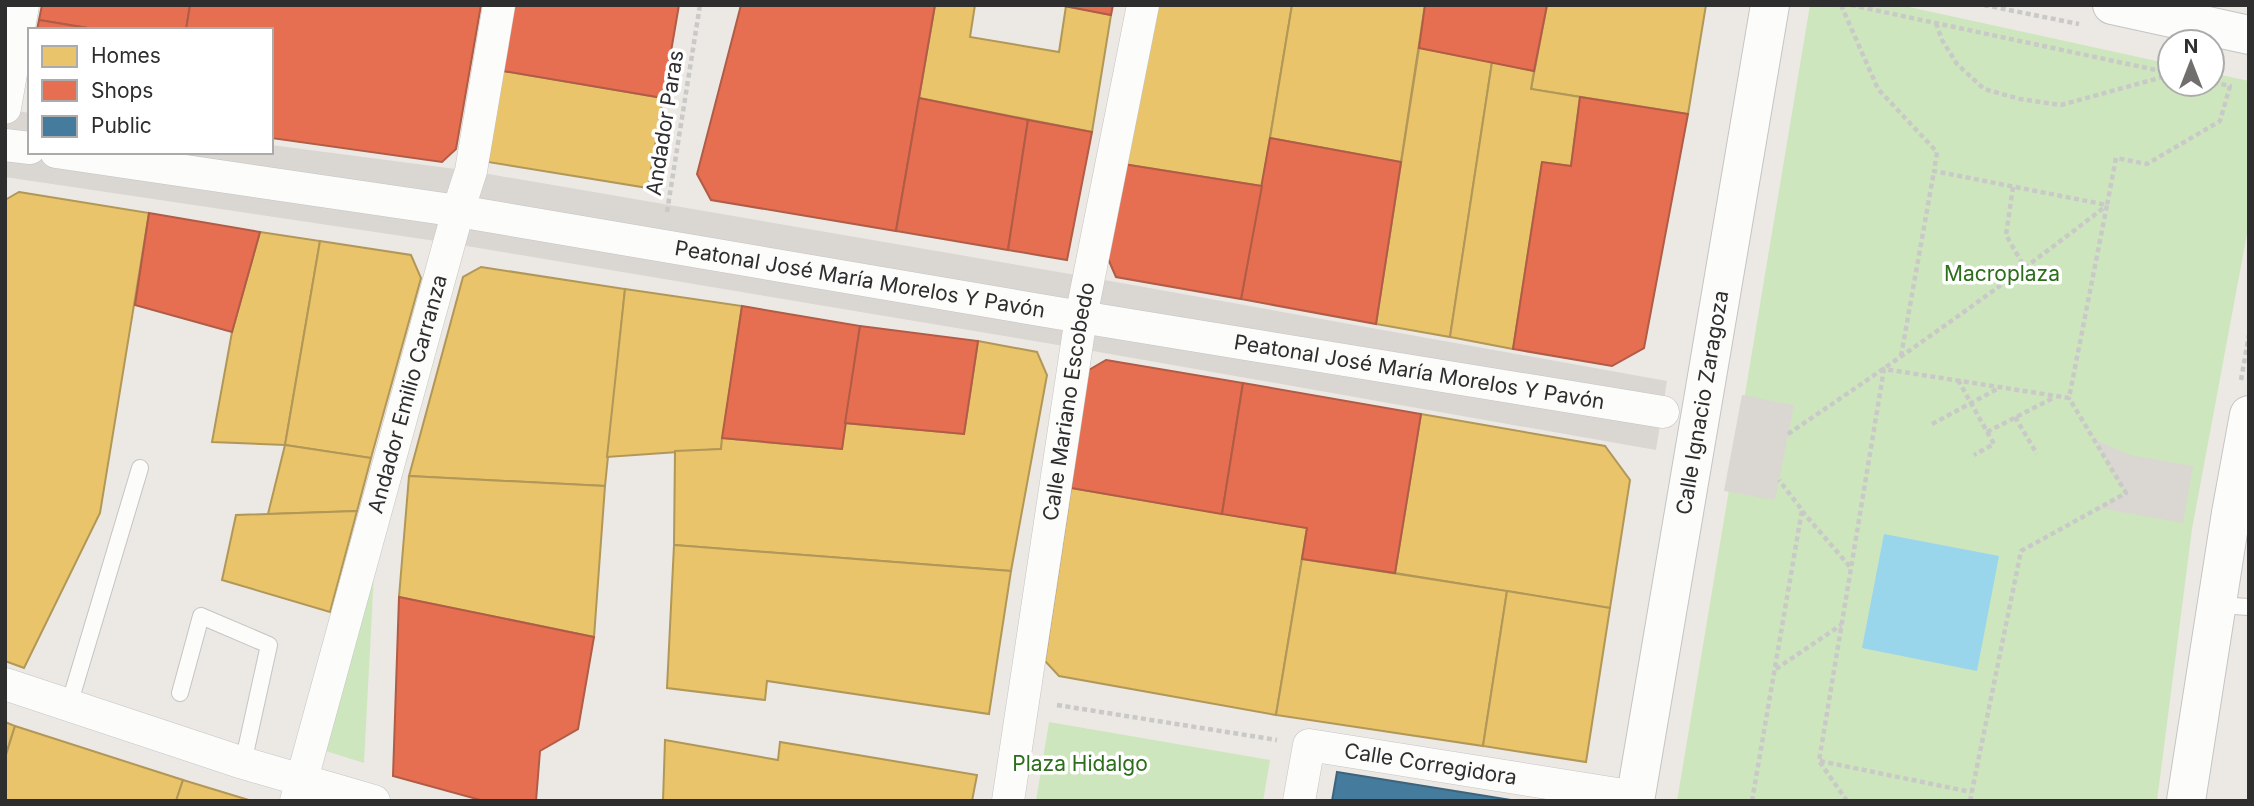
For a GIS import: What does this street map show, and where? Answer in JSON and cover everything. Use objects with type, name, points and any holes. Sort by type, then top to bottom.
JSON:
[{"type":"main road","name":"Calle Ignacio Zaragoza","points":[[1636,799],[1770,5]]},
{"type":"main road","points":[[2112,5],[2249,35]]},
{"type":"main road","points":[[2186,801],[2233,606],[2231,513],[2249,415]]},
{"type":"street","points":[[5,108],[23,5]]},
{"type":"street","name":"Andador Emilio Carranza","points":[[298,791],[471,171],[499,5]]},
{"type":"street","name":"Calle Mariano Escobedo","points":[[1008,801],[1081,317],[1143,5]]},
{"type":"street","points":[[5,145],[28,148]]},
{"type":"street","name":"Peatonal José María Morelos Y Pavón","points":[[70,154],[458,211],[1663,412]]},
{"type":"street","points":[[5,684],[243,763],[298,791],[374,801]]},
{"type":"street","points":[[1298,801],[1308,745]]},
{"type":"street","name":"Calle Corregidora","points":[[1308,745],[1636,799]]},
{"type":"lane","points":[[69,705],[140,468]]},
{"type":"lane","points":[[180,693],[201,616],[269,645],[243,763]]},
{"type":"path","name":"Andador Paras","points":[[662,246],[700,5]]},
{"type":"path","points":[[1841,5],[1878,89],[1937,152],[1901,357]]},
{"type":"path","points":[[1852,5],[2156,71]]},
{"type":"path","points":[[1936,23],[1942,40],[1957,64],[1984,89],[2020,99],[2061,105],[2156,78]]},
{"type":"path","points":[[1970,801],[2021,551],[2126,493],[2069,398],[2116,159],[2147,164],[2220,121],[2230,86],[2226,85]]},
{"type":"path","points":[[1934,171],[2107,205]]},
{"type":"path","points":[[2013,187],[2006,235],[2025,268]]},
{"type":"path","points":[[1788,434],[2025,268],[2107,205]]},
{"type":"path","points":[[1884,369],[2069,398]]},
{"type":"path","points":[[1847,801],[1819,761],[1884,369]]},
{"type":"path","points":[[1958,380],[1994,444],[1974,456]]},
{"type":"path","points":[[1932,424],[2001,387]]},
{"type":"path","points":[[1987,432],[2057,396]]},
{"type":"path","points":[[2015,417],[2037,454]]},
{"type":"path","points":[[1779,480],[1851,569]]},
{"type":"path","points":[[1752,801],[1802,510]]},
{"type":"path","points":[[1774,669],[1842,625]]},
{"type":"path","points":[[1023,700],[1308,745]]},
{"type":"path","points":[[1819,761],[1972,792]]},
{"type":"green space","name":"Macroplaza","points":[[1810,5],[1900,5],[2156,61],[2156,98],[2226,98],[2226,76],[2249,81],[2249,223],[2192,529],[2157,801],[1677,801]]},
{"type":"green space","points":[[374,573],[364,763],[326,751]]},
{"type":"green space","name":"Plaza Hidalgo","points":[[1049,722],[1270,760],[1263,801],[1036,801]]},
{"type":"shaded area","points":[[5,109],[28,113],[28,154],[273,154],[273,145],[471,171],[1088,277],[1667,381],[1656,450],[1076,348],[449,243],[5,177]]},
{"type":"shaded area","points":[[1742,395],[1794,405],[1775,500],[1724,491]]},
{"type":"shaded area","points":[[2095,440],[2130,455],[2193,466],[2183,523],[2099,508],[2126,493]]},
{"type":"water","points":[[1884,534],[1999,556],[1977,671],[1862,648]]},
{"type":"building: Homes","points":[[935,5],[975,5],[970,37],[1059,52],[1066,6],[1111,15],[1092,132],[919,98]]},
{"type":"building: Homes","points":[[1155,5],[1292,5],[1262,186],[1123,164]]},
{"type":"building: Homes","points":[[1292,5],[1425,5],[1401,162],[1270,138]]},
{"type":"building: Homes","points":[[1547,5],[1706,5],[1688,114],[1531,89]]},
{"type":"building: Homes","points":[[1419,48],[1492,62],[1450,337],[1376,324]]},
{"type":"building: Homes","points":[[1492,62],[1534,71],[1531,89],[1580,97],[1571,166],[1542,162],[1513,349],[1450,337]]},
{"type":"building: Homes","points":[[503,71],[663,98],[648,188],[488,162]]},
{"type":"building: Homes","points":[[19,192],[149,213],[100,513],[24,668],[5,661],[5,200]]},
{"type":"building: Homes","points":[[260,232],[320,241],[285,445],[212,442],[232,332]]},
{"type":"building: Homes","points":[[320,241],[411,255],[421,278],[371,458],[285,445]]},
{"type":"building: Homes","points":[[481,267],[625,289],[605,486],[409,476],[463,277]]},
{"type":"building: Homes","points":[[625,289],[742,306],[721,449],[607,457]]},
{"type":"building: Homes","points":[[978,341],[1037,352],[1047,375],[1011,571],[674,545],[675,451],[721,449],[722,438],[842,449],[845,423],[964,434]]},
{"type":"building: Homes","points":[[1421,414],[1605,446],[1630,480],[1610,608],[1395,573]]},
{"type":"building: Homes","points":[[285,445],[371,458],[357,511],[268,514]]},
{"type":"building: Homes","points":[[409,476],[605,486],[594,637],[399,597]]},
{"type":"building: Homes","points":[[1071,488],[1307,528],[1276,715],[1059,676],[1045,661]]},
{"type":"building: Homes","points":[[357,511],[330,612],[222,580],[236,515]]},
{"type":"building: Homes","points":[[674,545],[1011,571],[989,714],[767,681],[765,700],[667,688]]},
{"type":"building: Homes","points":[[1302,559],[1507,591],[1483,746],[1276,715]]},
{"type":"building: Homes","points":[[1507,591],[1610,608],[1586,762],[1483,746]]},
{"type":"building: Homes","points":[[5,722],[15,726],[5,757]]},
{"type":"building: Homes","points":[[15,726],[183,780],[176,801],[5,801],[5,758]]},
{"type":"building: Homes","points":[[665,740],[778,760],[780,742],[977,775],[972,801],[663,801]]},
{"type":"building: Homes","points":[[183,780],[252,801],[176,801]]},
{"type":"building: Shops","points":[[42,5],[190,5],[186,28],[88,28],[39,20]]},
{"type":"building: Shops","points":[[190,5],[481,5],[456,149],[442,162],[273,138],[273,28],[186,28]]},
{"type":"building: Shops","points":[[513,5],[679,5],[663,98],[503,71]]},
{"type":"building: Shops","points":[[741,5],[935,5],[896,231],[711,200],[697,174]]},
{"type":"building: Shops","points":[[1059,5],[1113,5],[1111,15]]},
{"type":"building: Shops","points":[[1425,5],[1547,5],[1534,71],[1419,48]]},
{"type":"building: Shops","points":[[39,20],[88,28],[37,28]]},
{"type":"building: Shops","points":[[1580,97],[1688,114],[1644,348],[1612,366],[1513,349],[1542,162],[1571,166]]},
{"type":"building: Shops","points":[[919,98],[1028,120],[1008,250],[896,231]]},
{"type":"building: Shops","points":[[1028,120],[1092,132],[1067,260],[1008,250]]},
{"type":"building: Shops","points":[[1270,138],[1401,162],[1376,324],[1241,299]]},
{"type":"building: Shops","points":[[1123,164],[1262,186],[1241,299],[1116,277],[1105,252]]},
{"type":"building: Shops","points":[[149,213],[260,232],[232,332],[135,305]]},
{"type":"building: Shops","points":[[742,306],[860,326],[842,449],[722,438]]},
{"type":"building: Shops","points":[[860,326],[978,341],[964,434],[845,423]]},
{"type":"building: Shops","points":[[1106,360],[1243,383],[1222,514],[1071,488],[1087,371]]},
{"type":"building: Shops","points":[[1243,383],[1421,414],[1395,573],[1302,559],[1307,528],[1222,514]]},
{"type":"building: Shops","points":[[399,597],[594,637],[578,729],[540,751],[536,801],[484,801],[393,776]]},
{"type":"building: Public","points":[[1337,772],[1517,801],[1332,801]]}]
